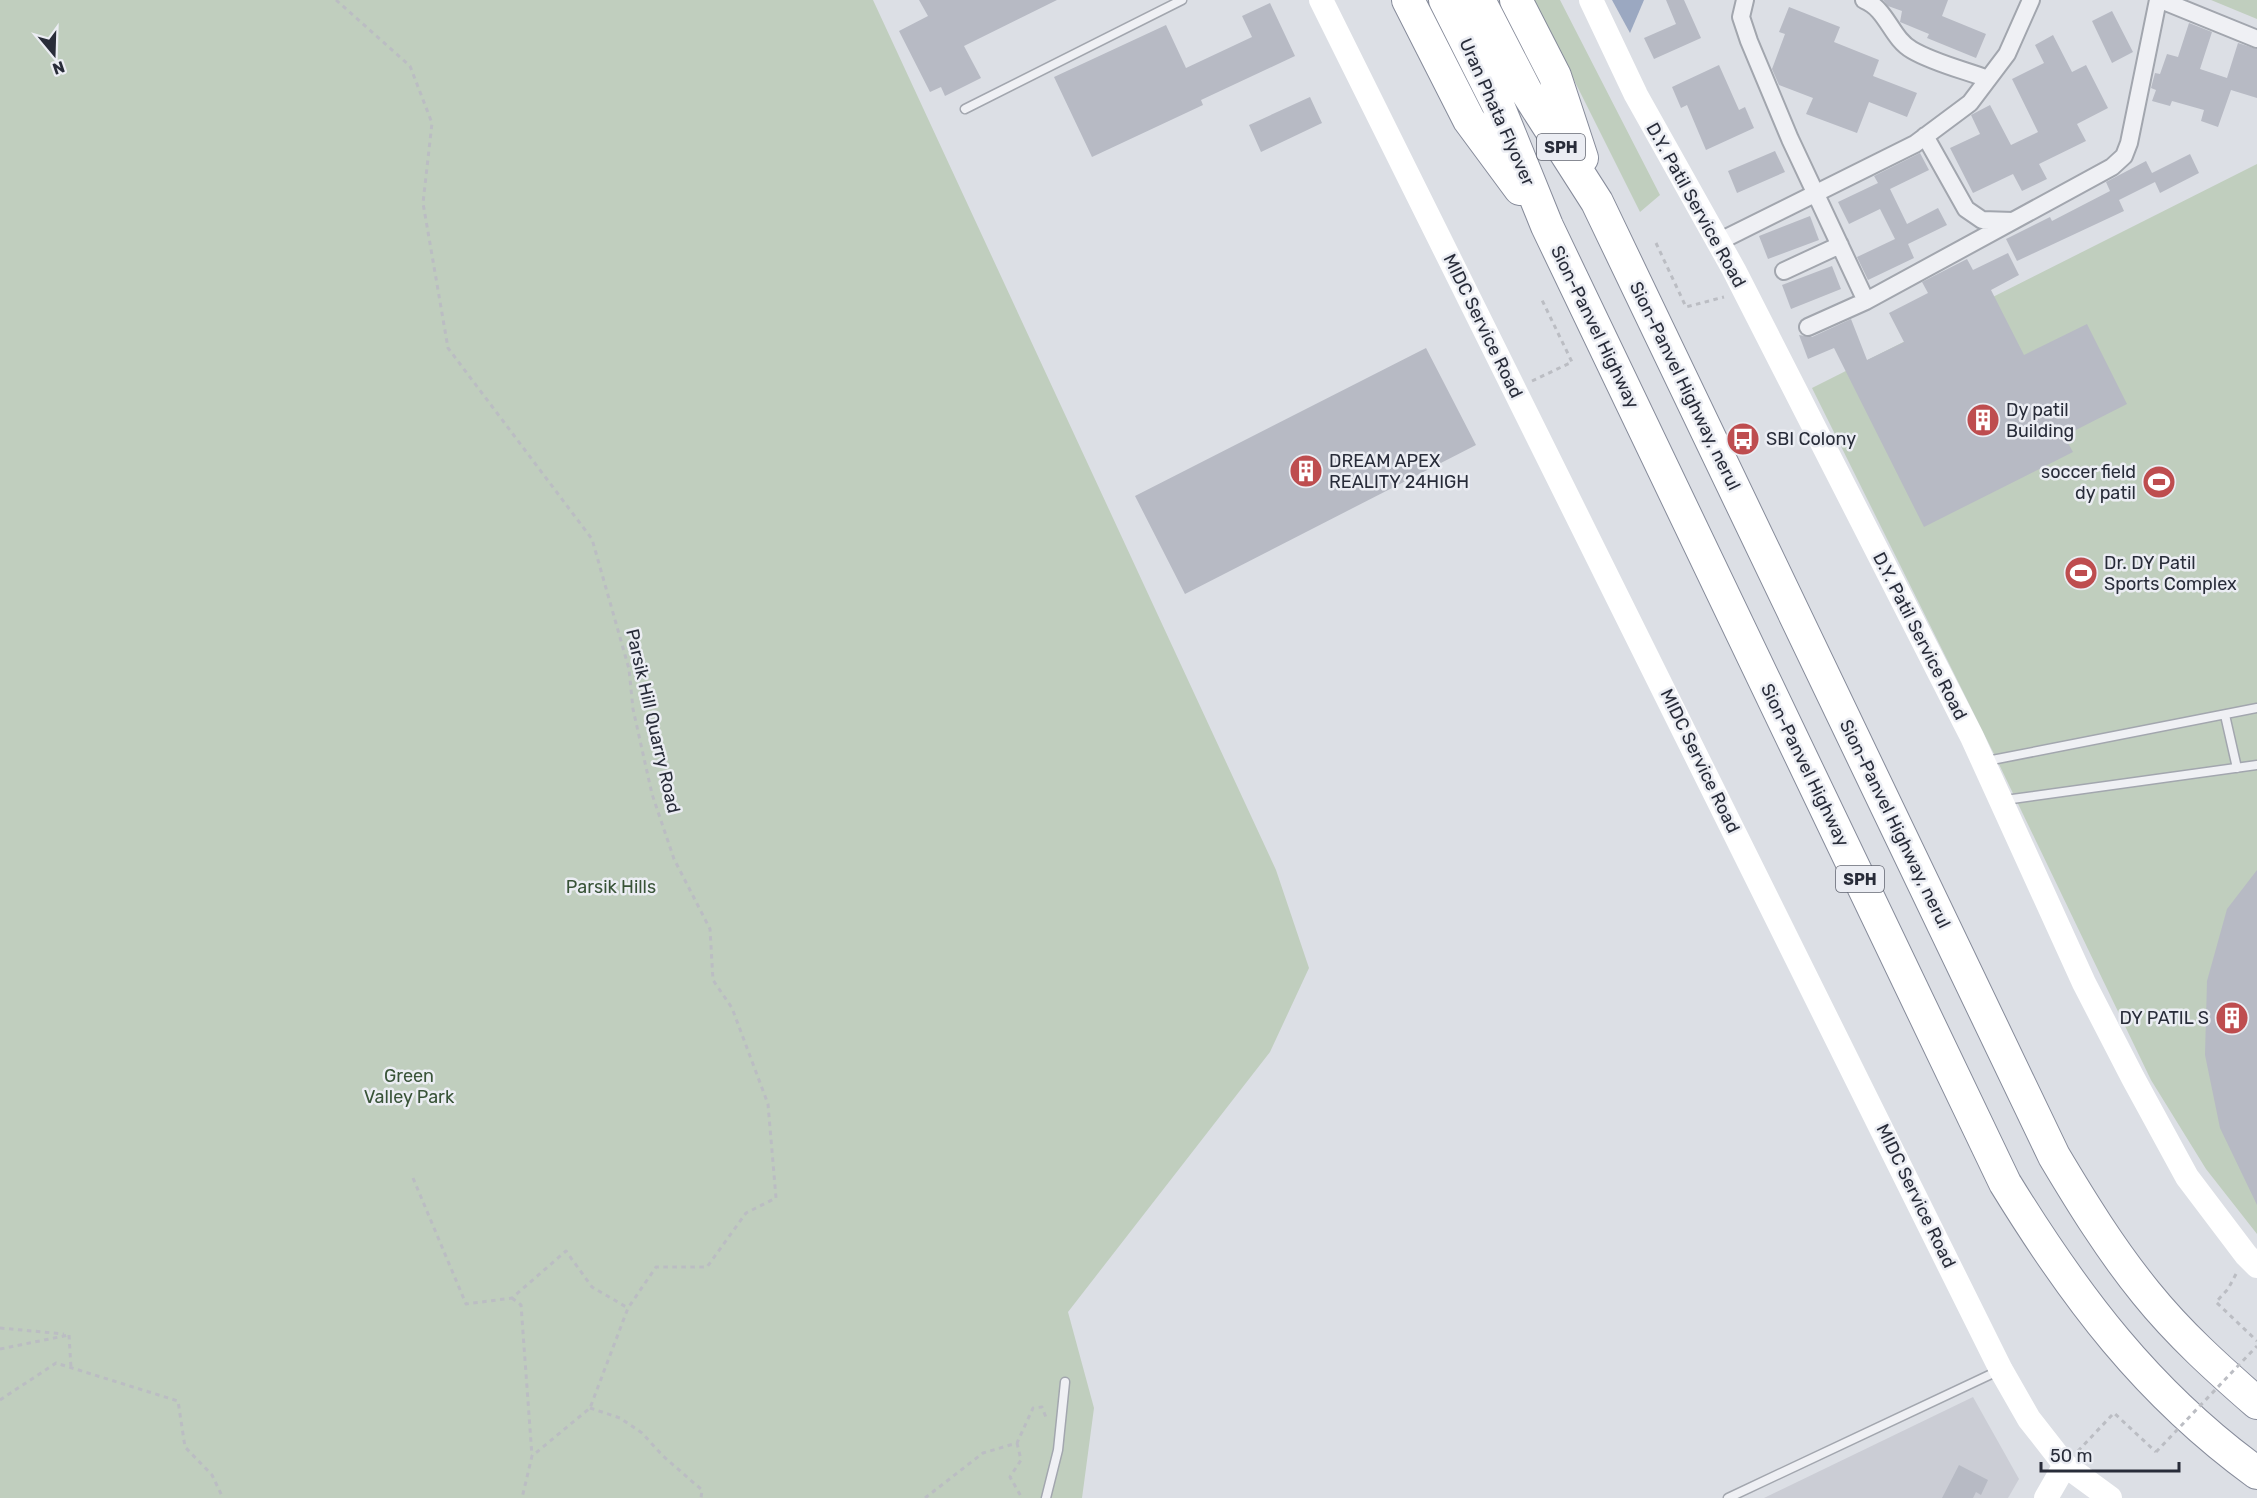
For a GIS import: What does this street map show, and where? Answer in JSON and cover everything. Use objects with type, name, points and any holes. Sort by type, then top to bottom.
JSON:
[{"type":"highway","points":[[1408,0],[1469,120],[1547,226]]},
{"type":"highway","name":"Uran Phata Flyover","points":[[1445,0],[1498,105],[1547,226]]},
{"type":"highway","name":"Uran Phata Flyover","points":[[1479,0],[1526,91],[1597,202]]},
{"type":"highway","points":[[1516,0],[1555,76],[1597,202]]},
{"type":"highway","name":"Sion-Panvel Highway, nerul","points":[[1597,202],[2054,1156],[2097,1227],[2147,1294],[2204,1356],[2257,1403]]},
{"type":"highway","name":"Sion-Panvel Highway","points":[[1547,226],[2005,1183],[2051,1258],[2104,1329],[2165,1395],[2231,1454],[2257,1473]]},
{"type":"street","name":"MIDC Service Road","points":[[1321,0],[2001,1370],[2029,1419],[2065,1464],[2110,1498]]},
{"type":"street","name":"D.Y. Patil Service Road","points":[[1591,0],[1636,95],[1719,242],[1984,762],[2084,983],[2133,1078],[2187,1177],[2251,1261]]},
{"type":"street","points":[[1745,0],[1741,16],[1744,29],[1815,193],[1866,301]]},
{"type":"street","points":[[1864,0],[1883,13],[1889,26],[1911,50],[1988,79]]},
{"type":"street","points":[[1719,242],[1915,144],[1970,103],[2007,54],[2031,0]]},
{"type":"street","points":[[1808,327],[1866,301],[2015,221],[2112,167],[2124,156],[2129,143],[2159,0],[2257,39]]},
{"type":"street","points":[[1925,136],[1966,208],[1982,220],[2015,221]]},
{"type":"street","points":[[1784,272],[1840,245]]},
{"type":"street","points":[[2046,1498],[2065,1464]]},
{"type":"lane","points":[[965,109],[1182,0]]},
{"type":"lane","points":[[1984,762],[2257,708]]},
{"type":"lane","points":[[2225,715],[2237,768]]},
{"type":"lane","points":[[2001,801],[2257,765]]},
{"type":"lane","points":[[1728,1498],[2001,1370]]},
{"type":"lane","points":[[1046,1498],[1058,1450],[1065,1382]]},
{"type":"path","name":"Parsik Hill Quarry Road","points":[[336,0],[410,66],[432,123],[423,203],[448,348],[592,539],[629,669],[633,709],[652,794],[674,859],[710,929],[713,980],[732,1008],[768,1104],[776,1198],[746,1213],[707,1267],[656,1267],[628,1308],[590,1408],[532,1456]]},
{"type":"path","points":[[1656,243],[1686,307],[1743,292]]},
{"type":"path","points":[[1515,389],[1572,362],[1541,298]]},
{"type":"path","points":[[413,1178],[466,1304],[512,1298],[566,1251],[592,1287],[628,1308]]},
{"type":"path","points":[[2251,1261],[2216,1302],[2257,1341]]},
{"type":"path","points":[[512,1298],[520,1305],[532,1456],[522,1498]]},
{"type":"path","points":[[0,1328],[69,1335]]},
{"type":"path","points":[[0,1349],[69,1335]]},
{"type":"path","points":[[69,1335],[71,1368]]},
{"type":"path","points":[[2065,1464],[2114,1413],[2156,1452],[2257,1346]]},
{"type":"path","points":[[0,1400],[56,1363],[178,1401],[185,1447],[212,1475],[223,1498]]},
{"type":"path","points":[[590,1408],[620,1418],[642,1433],[663,1456],[702,1491],[701,1498]]},
{"type":"path","points":[[1022,1498],[1010,1477],[1021,1460],[1017,1443],[1033,1408]]},
{"type":"path","points":[[925,1498],[983,1453],[1017,1443]]},
{"type":"shaded area","points":[[1973,1397],[2019,1479],[2008,1498],[1764,1498]]},
{"type":"green space","name":"Parsik Hills","points":[[0,0],[873,0],[1276,870],[1309,968],[1270,1052],[1068,1312],[1094,1408],[1082,1498],[0,1498]]},
{"type":"green space","points":[[1534,0],[1560,0],[1660,195],[1640,212]]},
{"type":"green space","points":[[2211,0],[2257,0],[2257,19]]},
{"type":"green space","name":"Dr. DY Patil Sports Complex","points":[[2257,164],[2257,1234],[2206,1169],[2151,1080],[1996,758],[1812,388]]},
{"type":"water","points":[[1612,0],[1644,0],[1630,33]]},
{"type":"building","points":[[919,0],[1057,0],[964,46],[981,78],[945,96],[941,87],[930,92],[899,31],[928,16]]},
{"type":"building","points":[[1666,0],[1684,0],[1701,38],[1654,59],[1644,38],[1676,24]]},
{"type":"building","points":[[1883,0],[1948,0],[1942,16],[1986,34],[1976,58],[1927,38],[1929,34],[1900,22],[1902,11],[1888,6]]},
{"type":"building","points":[[1270,3],[1295,56],[1201,100],[1203,105],[1092,157],[1054,77],[1166,25],[1186,68],[1252,37],[1242,16]]},
{"type":"building","points":[[1789,7],[1840,27],[1834,42],[1879,60],[1873,76],[1917,93],[1907,117],[1869,102],[1857,133],[1806,114],[1813,98],[1779,85],[1772,69],[1785,34],[1779,32]]},
{"type":"building","points":[[2112,11],[2133,52],[2112,63],[2092,21]]},
{"type":"building","points":[[2189,23],[2212,32],[2200,69],[2227,78],[2238,43],[2257,49],[2257,98],[2231,90],[2218,127],[2201,121],[2204,110],[2172,101],[2170,106],[2152,101],[2156,90],[2151,88],[2155,73],[2160,74],[2167,54],[2178,57]]},
{"type":"building","points":[[2053,35],[2072,72],[2086,65],[2108,108],[2077,124],[2086,141],[2039,164],[2047,179],[2022,191],[2013,174],[1973,193],[1950,148],[1980,134],[1971,115],[1990,105],[2011,145],[2038,132],[2012,79],[2044,63],[2035,45]]},
{"type":"building","points":[[1719,65],[1739,110],[1745,107],[1754,128],[1706,150],[1687,105],[1681,108],[1672,87]]},
{"type":"building","points":[[1310,97],[1322,123],[1261,152],[1249,125]]},
{"type":"building","points":[[1775,151],[1785,172],[1737,193],[1728,171]]},
{"type":"building","points":[[1920,153],[1929,170],[1890,189],[1907,224],[1938,208],[1947,225],[1908,244],[1914,258],[1868,280],[1857,257],[1895,239],[1880,209],[1849,224],[1838,202],[1878,183],[1874,176]]},
{"type":"building","points":[[2190,154],[2199,173],[2160,193],[2155,182],[2119,200],[2124,211],[2017,261],[2006,239],[2050,217],[2052,221],[2110,191],[2106,182],[2146,161],[2152,173]]},
{"type":"building","points":[[1810,216],[1819,240],[1768,259],[1759,236]]},
{"type":"building","name":"Dy patil Building","points":[[2008,253],[2019,275],[1991,290],[2024,355],[2087,324],[2127,404],[2064,436],[2073,452],[1924,527],[1834,348],[1808,359],[1799,335],[1812,337],[1851,319],[1867,360],[1904,342],[1889,313],[1928,293],[1922,282],[1967,259],[1973,270]]},
{"type":"building","points":[[1832,266],[1841,289],[1791,309],[1782,285]]},
{"type":"building","name":"DREAM APEX REALITY 24HIGH","points":[[1426,348],[1476,445],[1185,594],[1135,496]]},
{"type":"building","name":"DY PATIL S","points":[[2257,870],[2257,1205],[2220,1128],[2205,1055],[2207,981],[2227,909]]},
{"type":"building","points":[[1959,1465],[1988,1480],[1981,1495],[1976,1492],[1973,1498],[1942,1498]]},
{"type":"place","name":"Dy patil Building","points":[[1983,420]]},
{"type":"place","name":"SBI Colony","points":[[1743,439]]},
{"type":"place","name":"DREAM APEX REALITY 24HIGH","points":[[1306,471]]},
{"type":"place","name":"soccer field dy patil","points":[[2159,482]]},
{"type":"place","name":"Dr. DY Patil Sports Complex","points":[[2081,573]]},
{"type":"place","name":"DY PATIL S","points":[[2232,1018]]},
{"type":"park label","name":"Green Valley Park","points":[[409,1086]]}]
